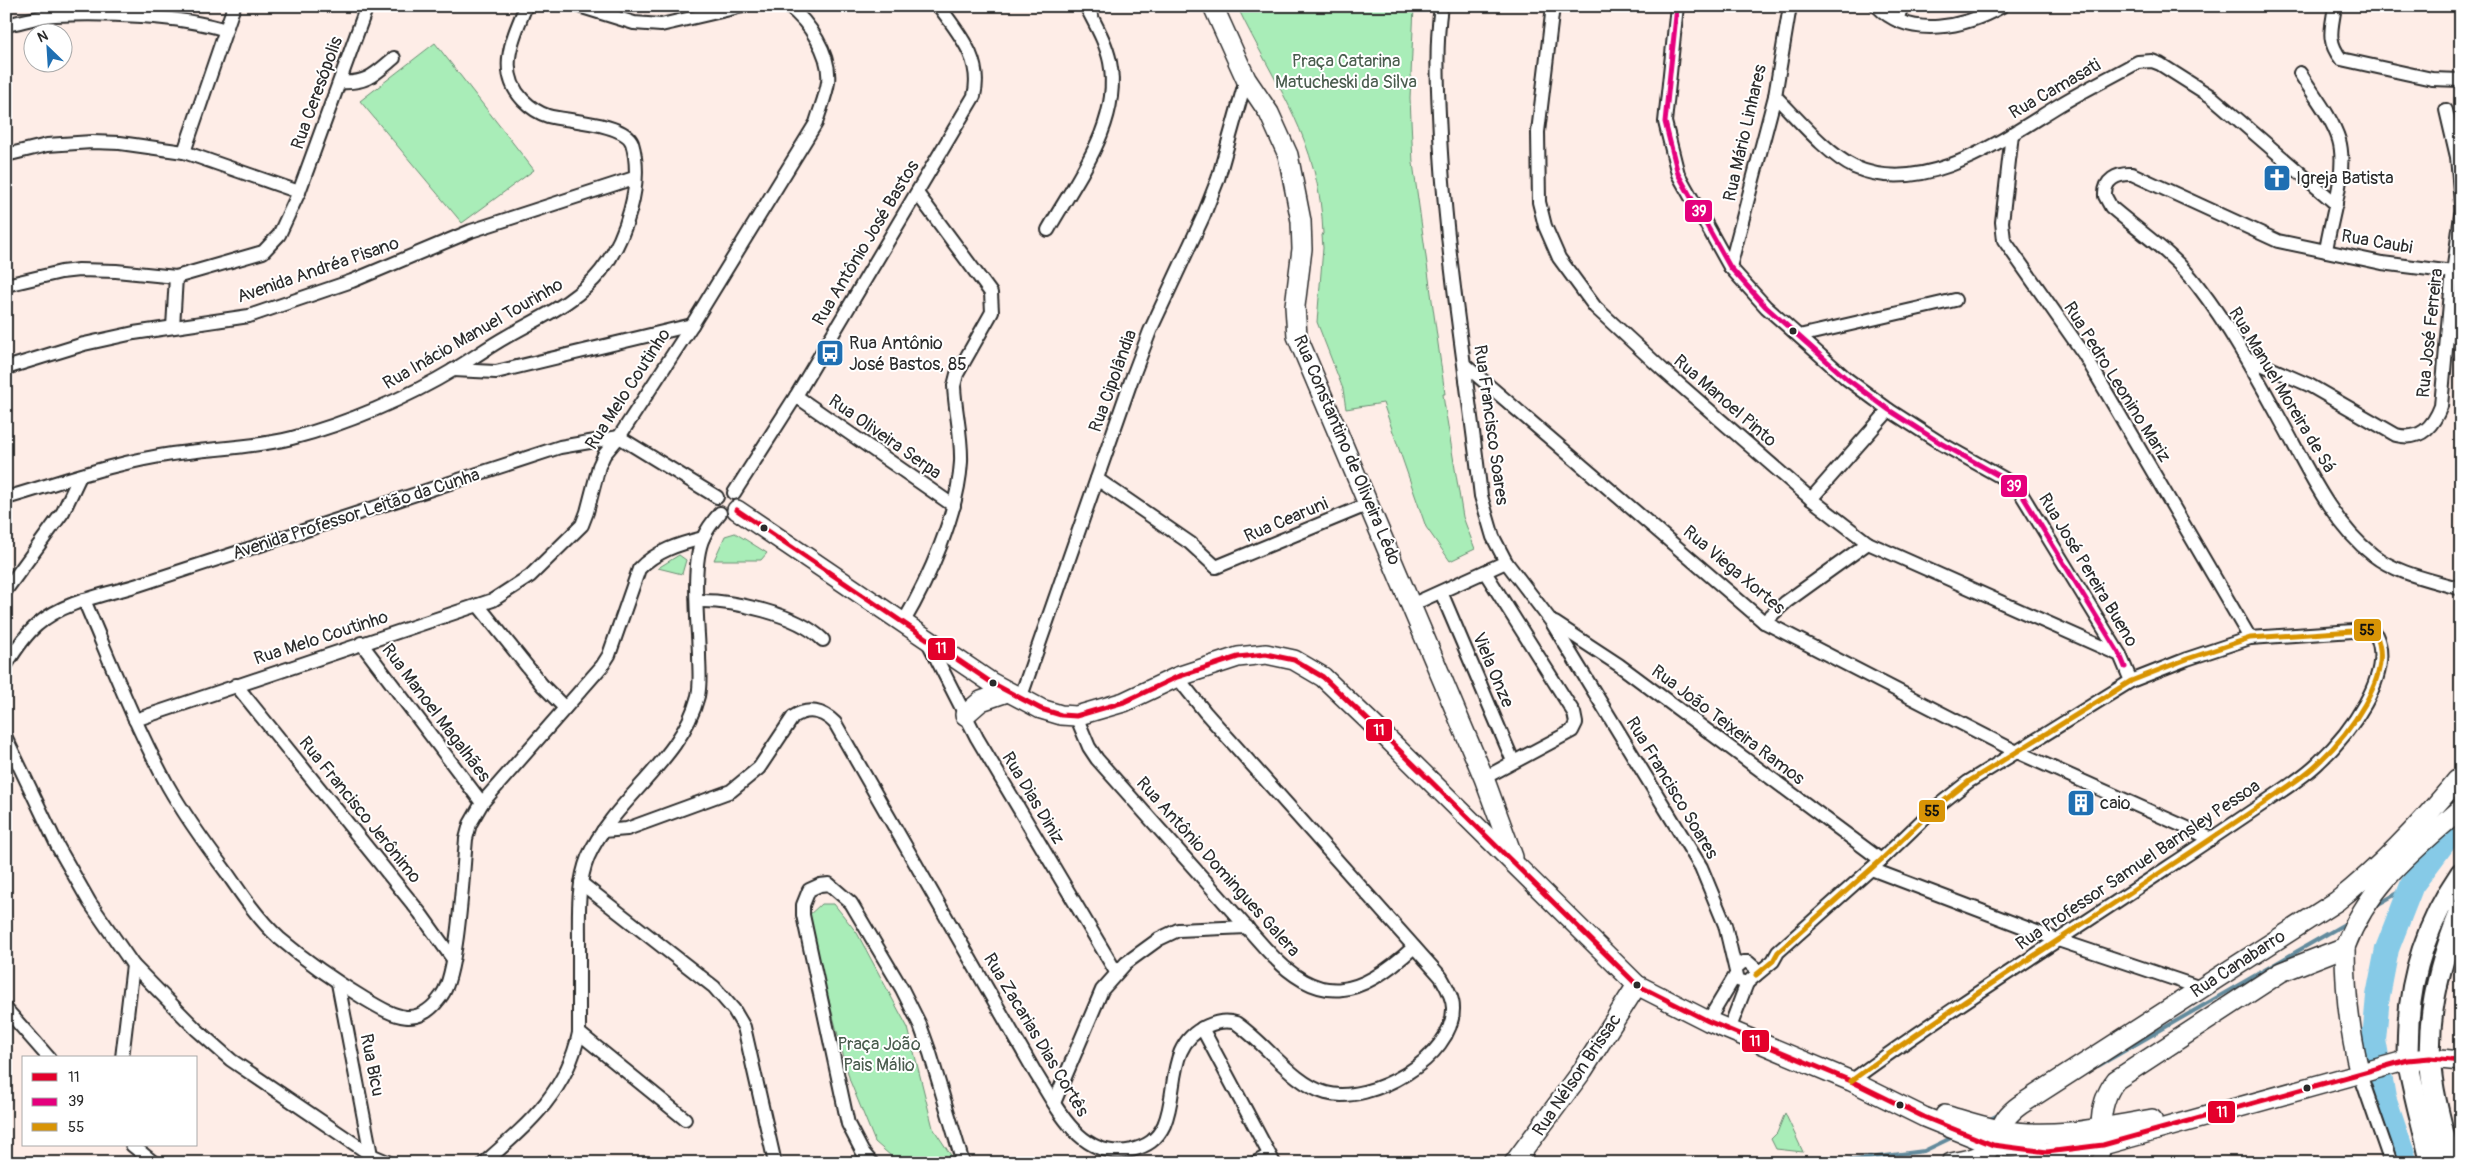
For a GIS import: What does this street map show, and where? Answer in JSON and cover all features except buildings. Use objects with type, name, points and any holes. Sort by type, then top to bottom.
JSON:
[{"type":"main road","points":[[2431,1163],[2408,1060],[2408,1016],[2414,975],[2445,896],[2461,873]]},
{"type":"main road","points":[[2451,1163],[2430,1058],[2434,1000],[2446,946],[2461,910]]},
{"type":"street","points":[[184,152],[234,6]]},
{"type":"street","name":"Rua Ceresópolis","points":[[176,277],[263,252],[279,235],[300,192],[367,6]]},
{"type":"street","name":"Rua Inácio Manuel Tourinho","points":[[6,498],[80,476],[171,454],[292,438],[394,401],[453,370],[570,300],[588,286],[601,271],[625,229],[633,198],[632,142],[626,135],[612,128],[546,115],[525,102],[512,85],[508,76],[509,52],[526,6]]},
{"type":"street","points":[[579,6],[634,23],[661,25],[743,6]]},
{"type":"street","name":"Rua Melo Coutinho","points":[[135,720],[493,600],[530,576],[582,525],[604,455],[619,437],[692,325],[816,123],[826,94],[828,80],[824,55],[805,23],[788,6]]},
{"type":"street","name":"Rua Antônio José Bastos","points":[[731,505],[974,96],[977,84],[974,60],[961,36],[939,6]]},
{"type":"street","points":[[1048,230],[1097,142],[1111,104],[1110,62],[1102,36],[1086,6]]},
{"type":"street","name":"Rua Constantino de Oliveira Lêdo","points":[[1213,6],[1246,79],[1269,113],[1288,155],[1301,221],[1302,248],[1295,306],[1297,336],[1484,778],[1514,862]]},
{"type":"street","name":"Rua Francisco Soares","points":[[1441,6],[1437,36],[1437,62],[1444,208],[1482,496],[1493,537],[1506,562],[1551,621],[1700,867],[1717,903],[1727,933],[1735,972]]},
{"type":"street","name":"Rua Manoel Pinto","points":[[1553,6],[1538,132],[1537,176],[1539,202],[1545,226],[1559,258],[1595,307],[1663,370],[1811,499],[1868,543],[2120,655]]},
{"type":"street","name":"Rua José Pereira Bueno","points":[[1677,6],[1665,122],[1678,174],[1730,267],[1766,308],[1847,379],[1889,410],[1942,444],[2003,478],[2019,490],[2120,655],[2131,681]]},
{"type":"street","name":"Rua Mário Linhares","points":[[1730,267],[1775,96],[1790,6]]},
{"type":"street","points":[[1877,6],[1885,14],[1913,25],[1946,27],[1980,17],[2002,6]]},
{"type":"street","points":[[1897,20],[1902,6]]},
{"type":"street","points":[[2335,6],[2330,40],[2333,50],[2341,59],[2432,80],[2461,80]]},
{"type":"street","points":[[6,25],[56,11],[142,17],[209,25],[226,30]]},
{"type":"street","points":[[340,82],[356,83],[371,78],[394,58]]},
{"type":"street","name":"Rua Camasati","points":[[1775,96],[1837,157],[1854,167],[1872,172],[1895,174],[1936,170],[1955,164],[2012,134],[2062,103],[2138,62],[2152,61],[2212,97],[2336,204]]},
{"type":"street","points":[[2300,73],[2339,141],[2341,155],[2336,204],[2326,251]]},
{"type":"street","name":"Rua Cipolândia","points":[[1014,696],[1097,479],[1150,331],[1203,217],[1218,179],[1246,79]]},
{"type":"street","points":[[2446,110],[2457,157],[2461,203]]},
{"type":"street","name":"Rua Pedro Leonino Mariz","points":[[2012,134],[2002,222],[2004,240],[2084,354],[2250,638]]},
{"type":"street","points":[[6,155],[47,145],[92,142],[184,152],[300,192]]},
{"type":"street","name":"Rua Manuel Moreira de Sá","points":[[2326,251],[2278,241],[2132,174],[2119,175],[2107,184],[2105,196],[2111,207],[2188,274],[2247,358],[2300,456],[2349,533],[2374,556],[2386,564],[2408,573],[2461,589]]},
{"type":"street","name":"Avenida Andréa Pisano","points":[[6,368],[84,344],[173,327],[249,316],[352,281],[471,231],[634,178]]},
{"type":"street","points":[[903,623],[930,570],[954,506],[961,463],[954,386],[960,369],[992,312],[993,302],[991,292],[976,270],[917,193]]},
{"type":"street","name":"Rua José Ferreira","points":[[2247,358],[2309,385],[2396,435],[2408,438],[2416,435],[2435,420],[2441,406],[2453,272],[2461,215]]},
{"type":"street","name":"Rua Caubi","points":[[2326,251],[2382,263],[2453,272]]},
{"type":"street","points":[[6,285],[61,272],[79,270],[116,271],[176,277],[173,327]]},
{"type":"street","points":[[1799,336],[1956,300]]},
{"type":"street","points":[[453,370],[496,372],[692,325]]},
{"type":"street","name":"Rua Viega Xortes","points":[[1466,366],[1764,622],[2015,751],[2212,839]]},
{"type":"street","name":"Rua Oliveira Serpa","points":[[796,396],[954,506]]},
{"type":"street","points":[[1811,499],[1889,410]]},
{"type":"street","points":[[619,437],[717,497],[716,505],[731,505],[903,623],[1014,696],[1052,713],[1076,716],[1124,702],[1177,677],[1252,654],[1282,657],[1307,667],[1323,677],[1514,862],[1637,986],[1708,1021],[1851,1081],[1905,1107],[1931,1112],[2047,1158],[2101,1136],[2249,1102],[2408,1060],[2430,1058],[2461,1061]]},
{"type":"street","name":"Avenida Professor Leitão da Cunha","points":[[6,665],[36,625],[51,615],[84,600],[147,582],[560,447],[619,437]]},
{"type":"street","points":[[6,590],[63,512],[80,476]]},
{"type":"street","name":"Rua Cearuni","points":[[1097,479],[1190,543],[1216,567],[1224,566],[1369,504]]},
{"type":"street","points":[[484,1163],[519,1132],[557,1090],[570,1066],[578,1033],[581,883],[589,855],[603,830],[643,784],[687,726],[693,713],[699,693],[700,678],[697,601],[698,558],[703,538],[731,505]]},
{"type":"street","points":[[84,600],[135,720],[168,786],[200,837],[240,892],[278,936],[338,983],[387,1012],[408,1018],[420,1015],[433,1006],[443,994],[453,959],[466,839],[470,824],[482,803],[602,666],[609,655],[639,570],[648,560],[663,550],[703,538]]},
{"type":"street","points":[[1764,622],[1786,602],[1868,543]]},
{"type":"street","points":[[1411,605],[1506,562]]},
{"type":"street","points":[[1484,778],[1572,730],[1576,719],[1485,572]]},
{"type":"street","name":"Viela Onze","points":[[1441,592],[1513,761]]},
{"type":"street","points":[[697,601],[721,600],[766,610],[824,640]]},
{"type":"street","points":[[478,605],[542,686],[565,708]]},
{"type":"street","name":"Rua João Teixeira Ramos","points":[[1551,621],[1619,665],[1876,865],[2058,940],[2201,988]]},
{"type":"street","name":"Rua Professor Samuel Barnsley Pessoa","points":[[1851,1081],[1910,1038],[2212,839],[2318,763],[2342,737],[2363,707],[2378,673],[2379,644],[2373,632],[2368,630],[2250,638]]},
{"type":"street","name":"Rua Dias Diniz","points":[[926,638],[965,715],[1116,972]]},
{"type":"street","points":[[1735,972],[1738,980],[1751,971],[1773,961],[1778,952],[1876,865],[1935,808],[1968,782],[2015,751],[2131,681],[2187,659],[2250,638]]},
{"type":"street","name":"Rua Manoel Magalhães","points":[[361,643],[482,803]]},
{"type":"street","name":"Rua Zacarias Dias Cortês","points":[[603,830],[627,829],[731,791],[759,768],[793,717],[800,712],[812,710],[825,715],[835,723],[1054,1104],[1070,1128],[1087,1142],[1114,1151],[1144,1147],[1152,1142],[1164,1125],[1176,1064],[1182,1046],[1191,1035],[1202,1028],[1221,1022],[1236,1023],[1299,1078],[1324,1093],[1350,1096],[1399,1078],[1432,1054],[1445,1036],[1453,1008],[1450,995],[1441,977],[1204,712],[1177,677]]},
{"type":"street","name":"Rua Francisco Jerônimo","points":[[236,685],[414,906],[453,959]]},
{"type":"street","points":[[965,715],[981,701],[1014,696]]},
{"type":"street","name":"Rua Antônio Domingues Galera","points":[[1076,716],[1089,747],[1097,759],[1280,965],[1305,982],[1324,989],[1338,991],[1362,985],[1390,968],[1414,947]]},
{"type":"street","points":[[6,738],[58,847],[90,902],[133,965],[202,1035],[231,1060],[372,1155],[390,1163]]},
{"type":"street","name":"Rua Canabarro","points":[[1995,1137],[2010,1112],[2020,1104],[2337,901],[2362,881],[2425,818],[2460,778]]},
{"type":"street","points":[[2391,1163],[2360,1074],[2351,1039],[2345,987],[2345,947],[2353,926],[2378,886],[2393,868],[2461,809]]},
{"type":"street","points":[[581,883],[714,987],[734,1010],[744,1027],[775,1163]]},
{"type":"street","points":[[872,1163],[862,1151],[848,1124],[803,915],[803,905],[809,890],[823,884],[828,884],[851,903],[902,989],[928,1046],[963,1163]]},
{"type":"street","points":[[2337,901],[2350,912],[2353,926]]},
{"type":"street","points":[[1054,1104],[1102,990],[1116,972],[1159,939],[1178,930],[1247,927]]},
{"type":"street","name":"Rua Francisco Soares","points":[[1727,933],[1751,971]]},
{"type":"street","name":"Rua Canabarro","points":[[2101,1136],[2107,1091],[2116,1080],[2281,972],[2345,947]]},
{"type":"street","points":[[1708,1021],[1735,972],[1743,962],[1751,971]]},
{"type":"street","points":[[122,1056],[133,965]]},
{"type":"street","points":[[1729,1030],[1751,971]]},
{"type":"street","name":"Rua Bicu","points":[[338,983],[372,1155]]},
{"type":"street","name":"Rua Nélson Brissac","points":[[1514,1163],[1583,1070],[1637,986]]},
{"type":"street","points":[[6,1009],[48,1056]]},
{"type":"street","points":[[1202,1028],[1271,1159],[1255,1163]]},
{"type":"street","points":[[578,1033],[685,1119]]},
{"type":"street","points":[[1951,1163],[1978,1156],[1995,1137],[2081,1132],[2101,1136]]},
{"type":"street","points":[[2047,1158],[2059,1140],[2081,1132]]},
{"type":"street","points":[[2098,1163],[2103,1153],[2101,1136]]},
{"type":"street","points":[[133,1146],[154,1163]]},
{"type":"green space","name":"Praça Catarina Matucheski da Silva","points":[[1237,6],[1414,6],[1410,98],[1413,163],[1445,394],[1443,394],[1444,402],[1463,517],[1475,549],[1450,561],[1426,527],[1383,403],[1346,409],[1343,389],[1317,322],[1323,234],[1320,200],[1314,170],[1294,115]]},
{"type":"green space","points":[[435,43],[534,170],[462,223],[360,101]]},
{"type":"green space","points":[[735,533],[767,553],[761,560],[714,560],[725,536]]},
{"type":"green space","points":[[679,555],[686,560],[682,574],[658,568]]},
{"type":"green space","name":"Praça João Pais Málio","points":[[821,904],[834,904],[857,933],[908,1028],[933,1128],[956,1163],[899,1163],[875,1142],[850,1081],[807,917]]},
{"type":"green space","points":[[1785,1113],[1803,1152],[1776,1149],[1771,1139],[1777,1133]]},
{"type":"waterway","points":[[2406,1163],[2384,1098],[2374,1040],[2378,996],[2387,949],[2412,885],[2447,838],[2461,825]]},
{"type":"waterway","points":[[2375,906],[2412,885]]},
{"type":"waterway","points":[[2098,1066],[2348,922]]},
{"type":"waterway","points":[[1988,1120],[2002,1113]]},
{"type":"waterway","points":[[1831,1163],[1924,1151],[1955,1136]]},
{"type":"transit line","name":"39","points":[[1677,6],[1665,122],[1678,174],[1730,267],[1766,307],[1847,379],[1889,410],[1942,444],[2003,478],[2019,490],[2120,655],[2125,667]]},
{"type":"transit line","name":"11","points":[[737,510],[992,683],[1041,709],[1061,715],[1076,716],[1124,702],[1177,677],[1238,657],[1266,654],[1294,660],[1323,677],[1637,985],[1708,1021],[1851,1081],[1924,1117],[1993,1145],[2047,1152],[2103,1145],[2408,1060],[2430,1058],[2461,1061]]},
{"type":"transit line","name":"55","points":[[1756,975],[1773,961],[1778,952],[1881,860],[1935,808],[1968,782],[2131,681],[2187,659],[2250,638],[2368,630],[2376,635],[2380,651],[2379,668],[2374,686],[2354,721],[2330,751],[2313,768],[2292,784],[1930,1025],[1851,1081]]},
{"type":"place","name":"Igreja Batista","points":[[2277,178]]},
{"type":"place","name":"Rua Antônio José Bastos, 85","points":[[830,353]]},
{"type":"place","name":"caio","points":[[2081,803]]}]
